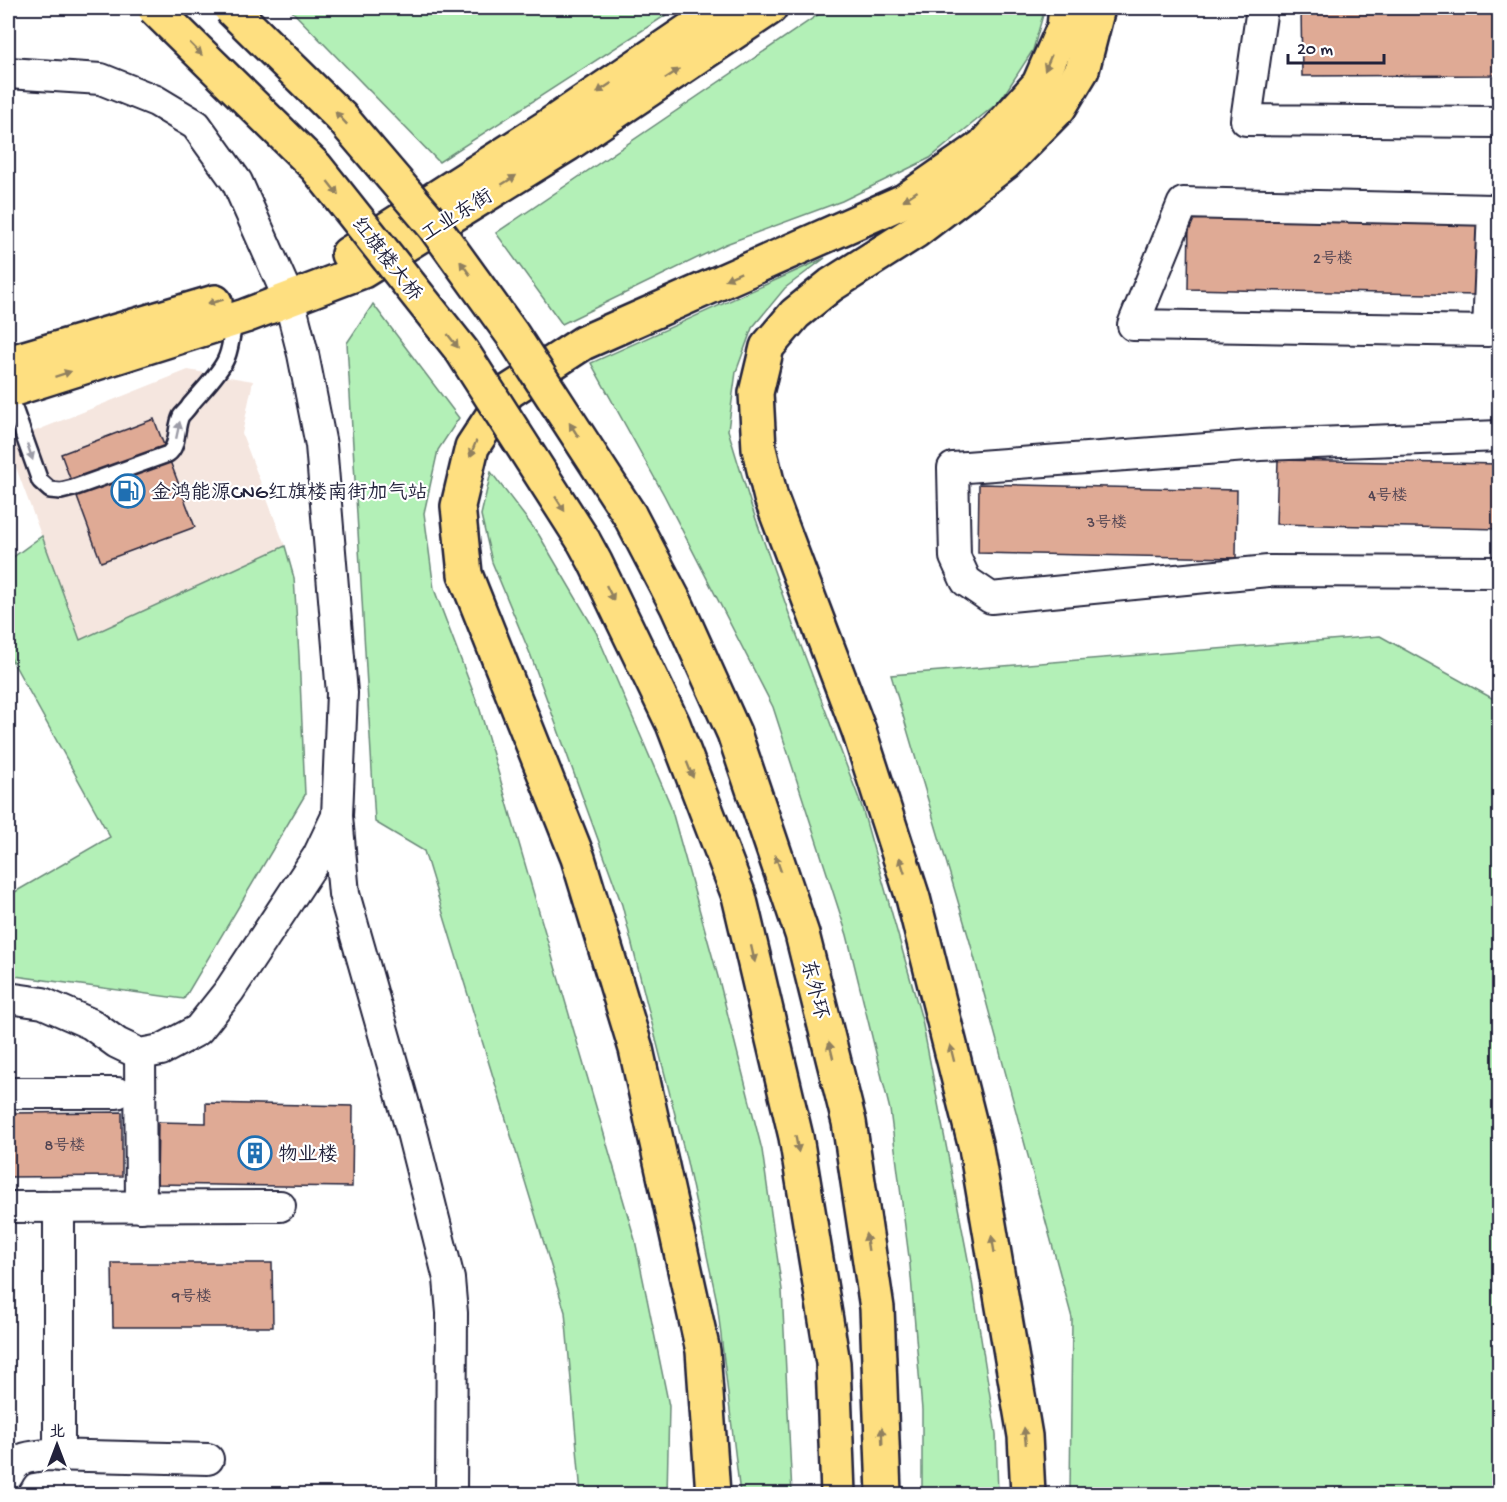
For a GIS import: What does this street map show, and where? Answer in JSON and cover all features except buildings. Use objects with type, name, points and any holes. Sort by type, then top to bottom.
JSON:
[{"type":"main road","name":"红旗楼大桥","points":[[154,8],[316,167],[462,351],[584,540],[673,724],[739,896],[798,1148],[833,1363],[838,1494]]},
{"type":"main road","name":"东外环","points":[[230,8],[341,117],[434,226],[512,334],[629,514],[677,606],[734,733],[802,934],[849,1122],[877,1308],[884,1494]]},
{"type":"main road","name":"工业东街","points":[[8,391],[237,318],[342,257],[547,127],[722,8]]},
{"type":"main road","name":"工业东街","points":[[8,363],[234,297],[285,289],[363,271],[568,144],[770,8]]},
{"type":"main road","points":[[713,1494],[703,1351],[636,1049],[578,858],[465,574],[458,506],[460,496],[472,447],[508,392],[583,343],[904,201],[982,146],[1039,84],[1064,27],[1066,8]]},
{"type":"main road","points":[[1028,1494],[1025,1436],[976,1148],[913,898],[859,731],[771,498],[759,449],[756,393],[766,347],[795,314],[831,285],[916,231],[1005,163],[1059,108],[1082,70],[1098,8]]},
{"type":"street","points":[[1262,8],[1246,120],[1500,122]]},
{"type":"street","points":[[8,73],[101,79],[156,101],[196,125],[237,182],[285,289],[303,354],[321,445],[342,693],[337,816],[344,894],[412,1136],[449,1279],[452,1313],[452,1494]]},
{"type":"street","points":[[1184,203],[1496,210],[1488,331],[1133,325],[1184,203]]},
{"type":"street","points":[[1500,435],[1260,445],[953,468],[954,557],[966,580],[991,598],[1268,572],[1500,572]]},
{"type":"street","points":[[8,998],[43,1003],[91,1024],[117,1043],[140,1054],[161,1050],[198,1030],[229,991],[318,856],[337,816]]},
{"type":"street","points":[[140,1054],[141,1207]]},
{"type":"street","points":[[8,1093],[117,1093]]},
{"type":"street","points":[[8,1207],[280,1206]]},
{"type":"street","points":[[59,1207],[59,1456]]},
{"type":"street","points":[[8,1475],[13,1466],[27,1457],[207,1459]]},
{"type":"lane","points":[[8,399],[15,411],[40,481],[50,490],[61,491],[73,488],[172,451],[182,416],[224,363],[230,350],[232,330],[237,318]]},
{"type":"shaded area","points":[[188,370],[253,381],[242,434],[285,546],[80,640],[8,442]]},
{"type":"green space","points":[[289,8],[677,8],[439,162]]},
{"type":"green space","points":[[828,8],[1045,8],[1033,50],[1000,101],[930,158],[842,201],[726,244],[562,324],[496,233]]},
{"type":"green space","points":[[825,258],[785,288],[752,328],[736,372],[728,430],[751,505],[793,625],[861,804],[922,1020],[971,1275],[996,1434],[998,1494],[922,1494],[922,1410],[910,1265],[890,1110],[847,935],[773,707],[664,495],[591,363]]},
{"type":"green space","points":[[373,304],[459,418],[438,450],[424,513],[434,589],[480,710],[635,1240],[669,1406],[667,1494],[581,1494],[565,1312],[424,851],[375,822],[347,343]]},
{"type":"green space","points":[[491,472],[539,535],[596,632],[670,804],[720,984],[762,1150],[782,1290],[792,1494],[740,1494],[717,1302],[687,1162],[622,905],[531,656],[492,562],[481,515]]},
{"type":"green space","points":[[42,536],[80,640],[285,546],[294,578],[305,795],[184,999],[8,975],[8,896],[110,837],[8,653],[8,561]]},
{"type":"green space","points":[[1380,636],[1499,702],[1499,1494],[1070,1494],[1072,1318],[970,942],[891,675]]},
{"type":"place","name":"金鸿能源CNG红旗楼南街加气站","points":[[128,491]]},
{"type":"place","name":"物业楼","points":[[255,1153]]}]
